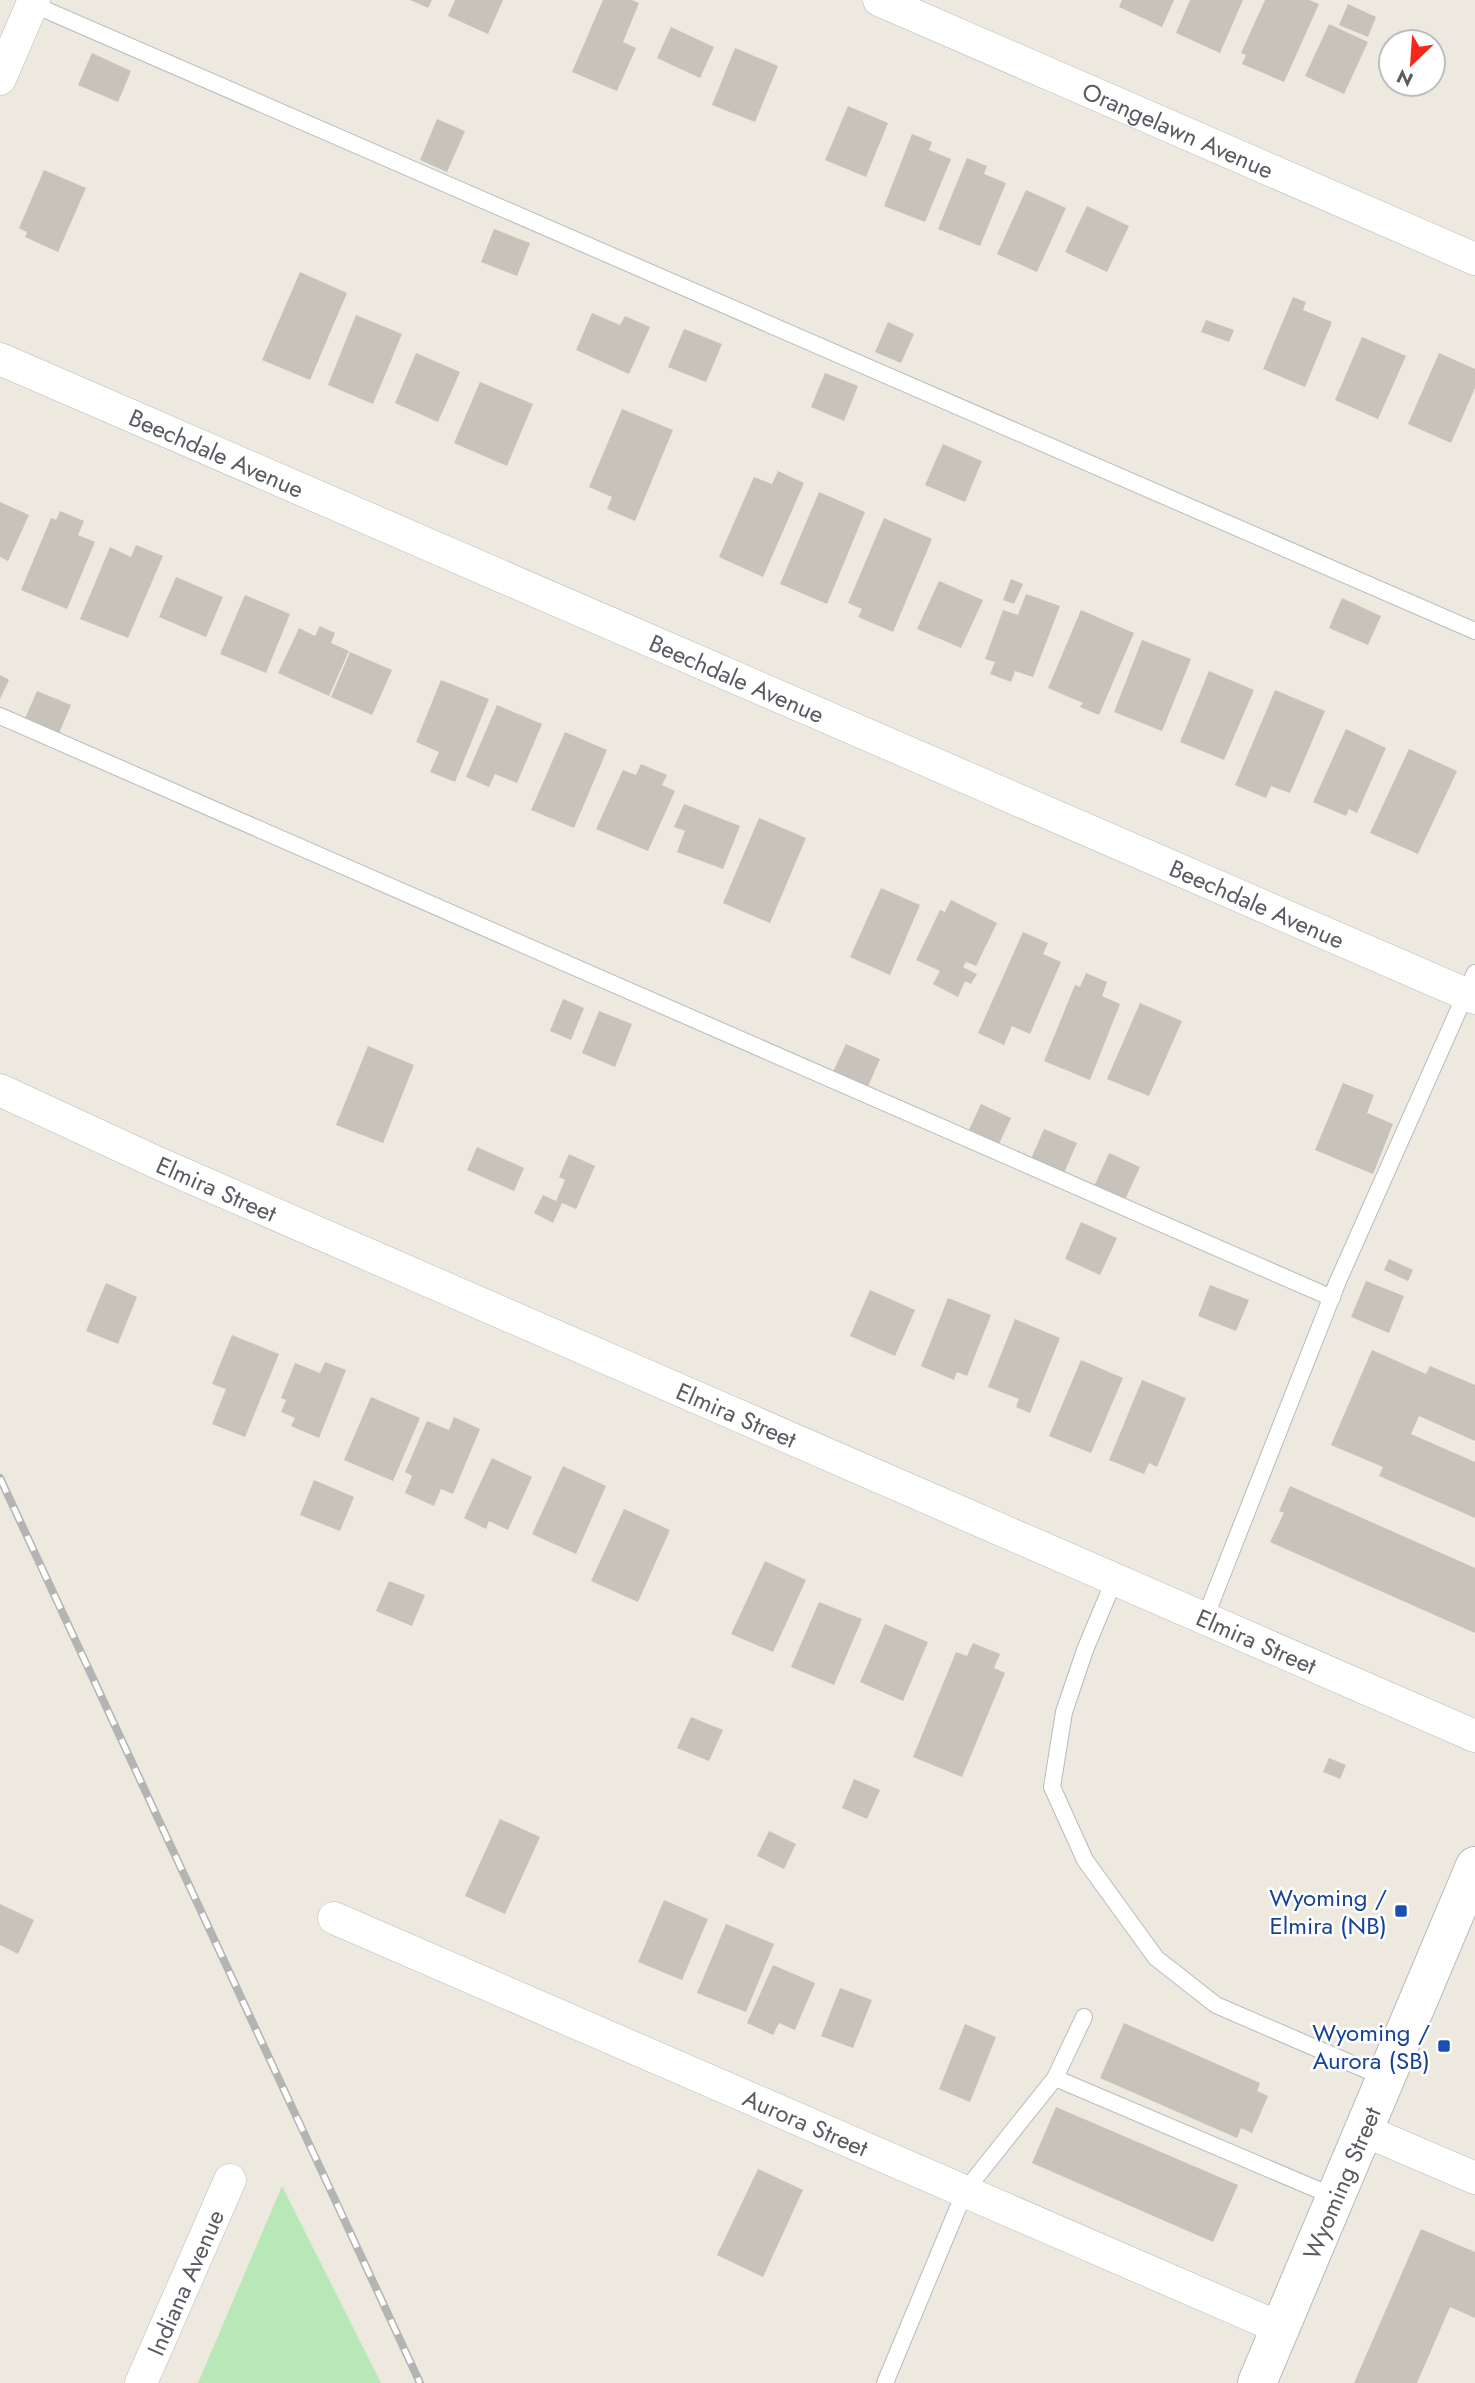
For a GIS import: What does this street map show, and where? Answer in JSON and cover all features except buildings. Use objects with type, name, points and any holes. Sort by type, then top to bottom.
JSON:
[{"type":"street","name":"Orangelawn Avenue","points":[[879,0],[1475,259]]},
{"type":"street","points":[[0,79],[33,2]]},
{"type":"street","name":"Beechdale Avenue","points":[[0,359],[1472,989]]},
{"type":"street","name":"Elmira Street","points":[[0,1090],[185,1175],[1475,1736]]},
{"type":"street","name":"Wyoming Street","points":[[1257,2383],[1475,1866]]},
{"type":"street","name":"Aurora Street","points":[[334,1918],[1280,2328]]},
{"type":"street","points":[[1363,2130],[1475,2178]]},
{"type":"street","name":"Indiana Avenue","points":[[141,2383],[230,2180]]},
{"type":"lane","points":[[33,2],[1475,631]]},
{"type":"lane","points":[[0,716],[1332,1297]]},
{"type":"lane","points":[[1205,1618],[1332,1297],[1472,989]]},
{"type":"lane","points":[[1115,1578],[1064,1712],[1052,1787],[1085,1860],[1156,1958],[1216,2005],[1385,2078]]},
{"type":"lane","points":[[885,2383],[965,2191],[1055,2078],[1084,2017]]},
{"type":"lane","points":[[1055,2078],[1335,2197]]},
{"type":"green space","points":[[282,2186],[381,2383],[198,2383]]},
{"type":"railway","points":[[0,1478],[420,2383]]},
{"type":"place","name":"Wyoming / Elmira (NB)","points":[[1401,1911]]},
{"type":"place","name":"Wyoming / Aurora (SB)","points":[[1444,2046]]}]
